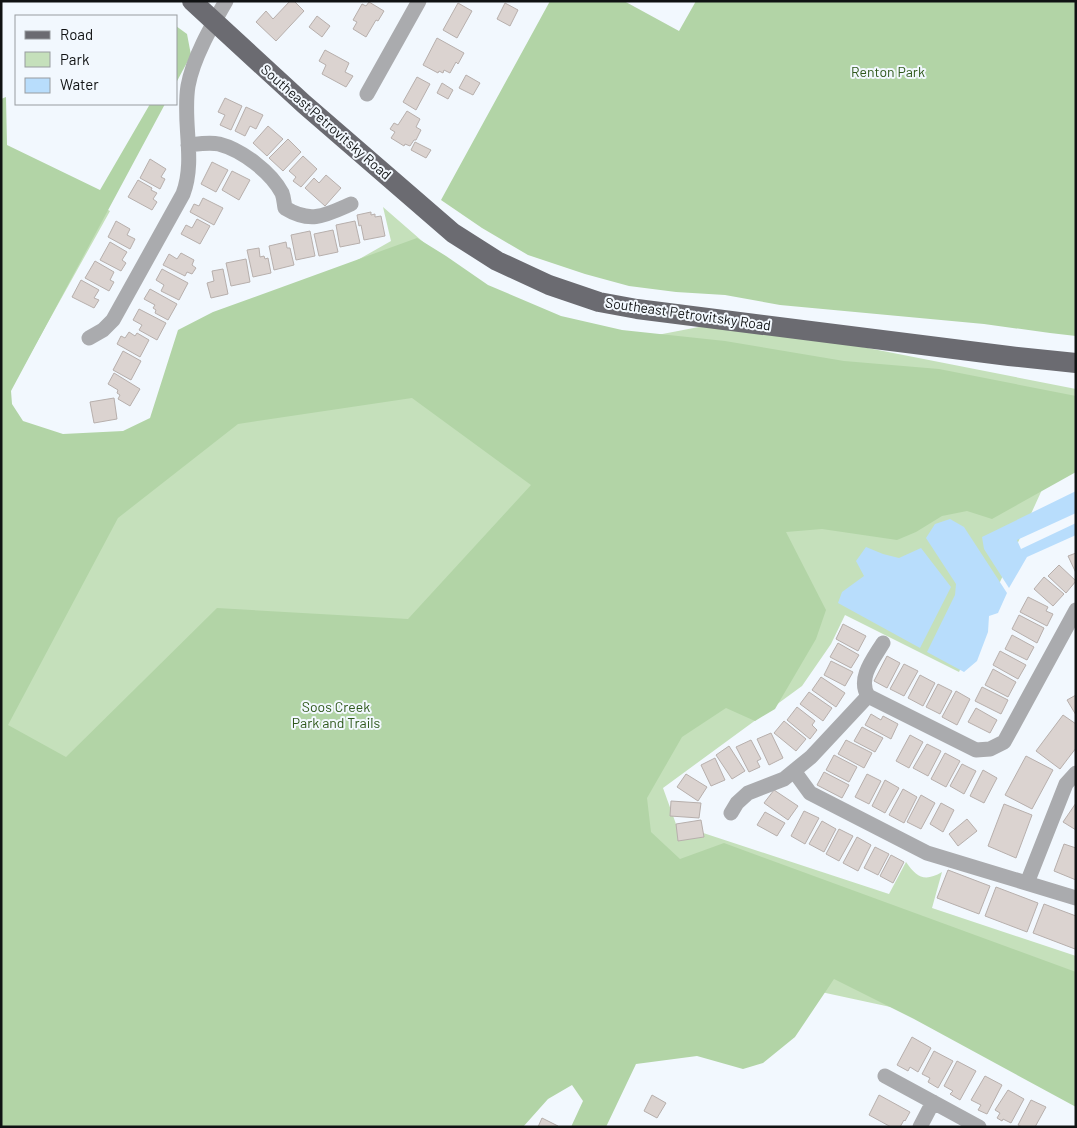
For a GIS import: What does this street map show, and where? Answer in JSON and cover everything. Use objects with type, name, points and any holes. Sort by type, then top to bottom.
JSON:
[{"type":"main road","name":"Southeast Petrovitsky Road","points":[[192,1],[304,104],[453,233],[497,260],[549,285],[599,302],[637,309],[1076,363]]},
{"type":"street","points":[[89,338],[103,330],[113,320],[187,185],[189,174],[188,86],[196,60],[214,21],[226,1]]},
{"type":"street","points":[[367,94],[419,1]]},
{"type":"street","points":[[188,145],[217,144],[232,148],[245,155],[273,180],[282,195],[285,208],[293,214],[308,217],[324,215],[351,204]]},
{"type":"street","points":[[883,643],[866,675],[864,683],[868,696],[976,750],[990,749],[1004,742],[1076,610]]},
{"type":"street","points":[[731,813],[737,803],[748,793],[784,779],[812,757],[868,696]]},
{"type":"street","points":[[794,771],[810,793],[927,853],[1076,898]]},
{"type":"street","points":[[1027,883],[1066,784],[1076,772]]},
{"type":"street","points":[[885,1076],[979,1127]]},
{"type":"street","points":[[920,1127],[933,1102]]},
{"type":"green space","name":"Renton Park","points":[[550,1],[624,1],[679,31],[696,1],[1076,1],[1076,336],[984,324],[780,305],[725,295],[676,292],[629,286],[528,255],[482,228],[441,200]]},
{"type":"green space","points":[[178,27],[187,34],[191,55],[178,79]]},
{"type":"green space","name":"Soos Creek Park and Trails","points":[[6,97],[7,145],[100,190],[149,105],[164,105],[11,391],[12,404],[23,421],[63,434],[123,431],[150,418],[178,330],[213,312],[417,238],[488,285],[561,316],[622,330],[725,341],[844,361],[939,369],[1076,396],[1076,472],[992,519],[967,511],[942,516],[916,532],[897,540],[822,529],[786,532],[826,610],[816,639],[775,709],[755,721],[726,708],[682,737],[647,798],[651,832],[680,859],[724,843],[1076,972],[1076,1107],[914,1019],[834,979],[795,1037],[763,1063],[743,1069],[697,1056],[636,1064],[606,1127],[571,1127],[583,1101],[572,1085],[548,1099],[523,1127],[1,1127],[1,99]],"holes":[[[412,398],[531,485],[408,619],[217,608],[66,757],[8,725],[118,518],[238,424]]]},
{"type":"green space","name":"Soos Creek Park and Trails","points":[[1,150],[110,211],[3,403],[13,427],[109,457],[347,266],[391,241],[383,207],[452,267],[473,280],[568,324],[652,336],[730,321],[1076,389],[1076,415],[959,672],[845,615],[831,644],[802,686],[663,788],[676,824],[889,894],[906,862],[914,872],[922,877],[931,877],[942,872],[932,908],[1076,956],[1076,1047],[691,964],[1,1127]]},
{"type":"water","points":[[1076,491],[1076,513],[1017,540],[1021,549],[1076,523],[1076,535],[1027,557],[1009,588],[984,549],[982,537]]},
{"type":"water","points":[[950,519],[964,527],[1007,593],[998,613],[989,616],[988,632],[977,661],[964,672],[927,652],[955,595],[956,584],[926,538],[935,524]]},
{"type":"water","points":[[866,547],[899,558],[921,548],[951,587],[920,648],[838,603],[842,592],[864,576],[856,561]]},
{"type":"building","points":[[290,1],[294,1],[304,11],[276,41],[256,22],[266,11],[273,19]]},
{"type":"building","points":[[369,2],[384,11],[366,37],[353,29],[357,22],[353,20],[362,4],[366,6]]},
{"type":"building","points":[[458,3],[472,11],[457,38],[443,30]]},
{"type":"building","points":[[505,3],[518,10],[510,26],[497,19]]},
{"type":"building","points":[[317,16],[330,26],[322,37],[309,27]]},
{"type":"building","points":[[437,38],[464,53],[450,73],[444,70],[443,73],[439,71],[438,73],[423,65]]},
{"type":"building","points":[[325,50],[349,63],[345,72],[353,76],[346,87],[322,74],[326,65],[319,61]]},
{"type":"building","points":[[466,75],[480,83],[473,95],[459,88]]},
{"type":"building","points":[[417,77],[430,84],[416,110],[403,102]]},
{"type":"building","points":[[442,83],[453,90],[448,99],[437,93]]},
{"type":"building","points":[[225,98],[242,106],[231,130],[220,125],[225,115],[218,112]]},
{"type":"building","points":[[246,107],[263,115],[256,129],[250,126],[245,136],[235,131]]},
{"type":"building","points":[[407,111],[420,119],[416,127],[421,130],[416,140],[410,146],[405,144],[404,146],[391,138],[395,132],[390,129],[394,123],[398,125]]},
{"type":"building","points":[[268,126],[283,139],[267,156],[253,143]]},
{"type":"building","points":[[288,139],[301,152],[283,171],[269,158]]},
{"type":"building","points":[[415,142],[431,150],[426,158],[411,150]]},
{"type":"building","points":[[303,156],[317,169],[301,187],[293,181],[296,177],[289,171]]},
{"type":"building","points":[[150,159],[166,169],[161,177],[165,179],[160,189],[140,178]]},
{"type":"building","points":[[212,162],[228,170],[216,192],[201,184]]},
{"type":"building","points":[[232,171],[250,180],[239,200],[222,190]]},
{"type":"building","points":[[326,175],[341,188],[325,206],[305,188],[314,178],[319,183]]},
{"type":"building","points":[[138,180],[157,193],[153,199],[157,202],[152,210],[128,197]]},
{"type":"building","points":[[203,198],[223,208],[214,225],[190,212],[194,204],[199,206]]},
{"type":"building","points":[[371,212],[371,215],[375,214],[375,217],[381,216],[385,236],[364,240],[357,215]]},
{"type":"building","points":[[197,219],[210,226],[200,244],[181,234],[186,225],[192,228]]},
{"type":"building","points":[[116,221],[130,229],[127,235],[135,239],[130,249],[108,237]]},
{"type":"building","points":[[355,221],[360,243],[340,247],[336,225]]},
{"type":"building","points":[[333,230],[338,252],[319,256],[314,234]]},
{"type":"building","points":[[310,231],[315,256],[296,260],[291,235]]},
{"type":"building","points":[[110,242],[127,252],[122,260],[126,263],[121,271],[100,260]]},
{"type":"building","points":[[286,242],[287,248],[290,248],[294,265],[274,270],[269,246]]},
{"type":"building","points":[[259,248],[260,257],[268,258],[271,273],[253,277],[247,250]]},
{"type":"building","points":[[181,253],[194,260],[192,265],[196,268],[192,274],[187,272],[185,276],[163,265],[169,254],[177,259]]},
{"type":"building","points":[[246,259],[250,282],[231,286],[226,263]]},
{"type":"building","points":[[95,261],[114,272],[110,280],[114,282],[109,291],[85,278]]},
{"type":"building","points":[[162,269],[188,283],[179,300],[161,291],[164,285],[156,280]]},
{"type":"building","points":[[223,269],[228,294],[211,298],[207,283],[214,281],[212,271]]},
{"type":"building","points":[[81,280],[99,290],[94,298],[99,300],[94,308],[72,297]]},
{"type":"building","points":[[150,289],[177,304],[168,320],[155,313],[156,310],[153,308],[155,305],[144,299]]},
{"type":"building","points":[[139,309],[166,323],[157,340],[139,330],[142,325],[133,320]]},
{"type":"building","points":[[129,332],[135,336],[137,333],[149,340],[140,357],[117,344],[121,336],[125,338]]},
{"type":"building","points":[[123,351],[141,361],[131,380],[113,370]]},
{"type":"building","points":[[114,373],[140,389],[130,406],[118,399],[120,395],[117,393],[118,390],[108,384]]},
{"type":"building","points":[[114,398],[117,419],[94,423],[90,402]]},
{"type":"building","points":[[1076,553],[1076,573],[1068,556]]},
{"type":"building","points":[[1059,565],[1076,581],[1066,593],[1048,576]]},
{"type":"building","points":[[1044,577],[1064,594],[1053,606],[1034,589]]},
{"type":"building","points":[[1028,597],[1048,607],[1046,611],[1053,614],[1047,626],[1020,612]]},
{"type":"building","points":[[1019,615],[1044,628],[1037,643],[1012,629]]},
{"type":"building","points":[[843,624],[866,636],[858,651],[836,639]]},
{"type":"building","points":[[1012,635],[1034,647],[1027,660],[1005,649]]},
{"type":"building","points":[[838,643],[859,655],[851,668],[830,657]]},
{"type":"building","points":[[1000,651],[1026,665],[1018,679],[993,665]]},
{"type":"building","points":[[887,656],[900,663],[887,688],[874,681]]},
{"type":"building","points":[[831,661],[853,672],[845,686],[824,675]]},
{"type":"building","points":[[904,664],[918,671],[904,696],[890,689]]},
{"type":"building","points":[[993,669],[1016,682],[1008,697],[985,685]]},
{"type":"building","points":[[920,675],[935,683],[923,706],[908,698]]},
{"type":"building","points":[[821,677],[845,693],[836,707],[812,690]]},
{"type":"building","points":[[938,684],[952,691],[940,714],[926,707]]},
{"type":"building","points":[[982,687],[1008,700],[1001,714],[975,701]]},
{"type":"building","points":[[956,691],[970,699],[957,725],[942,717]]},
{"type":"building","points":[[809,692],[832,708],[823,721],[800,704]]},
{"type":"building","points":[[1076,695],[1076,715],[1067,700]]},
{"type":"building","points":[[797,707],[815,721],[812,725],[817,730],[810,739],[787,720]]},
{"type":"building","points":[[976,708],[997,720],[990,733],[968,722]]},
{"type":"building","points":[[871,714],[881,720],[883,716],[898,724],[891,739],[865,725]]},
{"type":"building","points":[[1063,715],[1076,724],[1076,748],[1060,769],[1036,751]]},
{"type":"building","points":[[784,721],[806,739],[796,751],[774,733]]},
{"type":"building","points":[[862,727],[883,738],[875,752],[854,741]]},
{"type":"building","points":[[771,733],[783,758],[769,765],[757,739]]},
{"type":"building","points":[[910,735],[923,742],[909,768],[896,761]]},
{"type":"building","points":[[751,740],[761,759],[757,761],[760,767],[749,772],[736,747]]},
{"type":"building","points":[[846,740],[872,753],[864,768],[838,754]]},
{"type":"building","points":[[927,744],[941,751],[928,776],[913,768]]},
{"type":"building","points":[[729,746],[745,771],[732,779],[716,755]]},
{"type":"building","points":[[945,753],[960,761],[946,787],[931,779]]},
{"type":"building","points":[[834,755],[857,767],[849,782],[826,770]]},
{"type":"building","points":[[1026,756],[1053,770],[1032,809],[1005,795]]},
{"type":"building","points":[[715,758],[725,780],[711,786],[701,765]]},
{"type":"building","points":[[962,764],[976,771],[964,794],[950,786]]},
{"type":"building","points":[[983,770],[997,778],[984,803],[970,796]]},
{"type":"building","points":[[824,772],[849,785],[842,798],[817,785]]},
{"type":"building","points":[[686,774],[707,787],[698,801],[677,787]]},
{"type":"building","points":[[867,774],[881,781],[869,804],[855,797]]},
{"type":"building","points":[[885,780],[899,788],[885,813],[872,806]]},
{"type":"building","points":[[903,789],[917,797],[904,823],[889,815]]},
{"type":"building","points":[[774,790],[798,806],[788,820],[764,803]]},
{"type":"building","points":[[921,795],[935,803],[921,829],[907,822]]},
{"type":"building","points":[[671,801],[701,803],[699,818],[670,816]]},
{"type":"building","points":[[941,803],[954,810],[943,832],[930,824]]},
{"type":"building","points":[[1076,803],[1076,830],[1063,822]]},
{"type":"building","points":[[1004,804],[1032,815],[1016,858],[988,846]]},
{"type":"building","points":[[804,811],[819,818],[805,844],[791,836]]},
{"type":"building","points":[[765,812],[785,823],[777,836],[757,825]]},
{"type":"building","points":[[967,819],[977,831],[958,846],[949,834]]},
{"type":"building","points":[[701,820],[704,837],[678,841],[676,824]]},
{"type":"building","points":[[822,821],[836,829],[824,852],[809,844]]},
{"type":"building","points":[[839,829],[853,836],[839,861],[826,854]]},
{"type":"building","points":[[857,837],[871,845],[858,871],[843,863]]},
{"type":"building","points":[[1064,844],[1076,848],[1076,880],[1054,871]]},
{"type":"building","points":[[875,847],[889,854],[878,875],[864,868]]},
{"type":"building","points":[[891,855],[904,862],[893,883],[880,876]]},
{"type":"building","points":[[948,870],[990,886],[979,914],[937,898]]},
{"type":"building","points":[[996,887],[1038,903],[1027,932],[985,916]]},
{"type":"building","points":[[1044,904],[1076,916],[1075,949],[1033,933]]},
{"type":"building","points":[[912,1037],[931,1048],[918,1072],[910,1067],[908,1071],[897,1065]]},
{"type":"building","points":[[934,1051],[953,1061],[938,1088],[928,1082],[930,1078],[922,1074]]},
{"type":"building","points":[[957,1061],[976,1071],[960,1100],[950,1094],[953,1091],[944,1086]]},
{"type":"building","points":[[985,1076],[1002,1085],[987,1114],[978,1110],[981,1105],[971,1100]]},
{"type":"building","points":[[1008,1090],[1024,1099],[1011,1123],[997,1118],[1000,1113],[995,1110]]},
{"type":"building","points":[[652,1095],[666,1103],[657,1118],[644,1111]]},
{"type":"building","points":[[879,1095],[910,1112],[900,1127],[891,1127],[869,1115]]},
{"type":"building","points":[[1031,1100],[1046,1107],[1035,1127],[1022,1127],[1018,1125]]},
{"type":"building","points":[[542,1118],[558,1126],[538,1127]]}]
